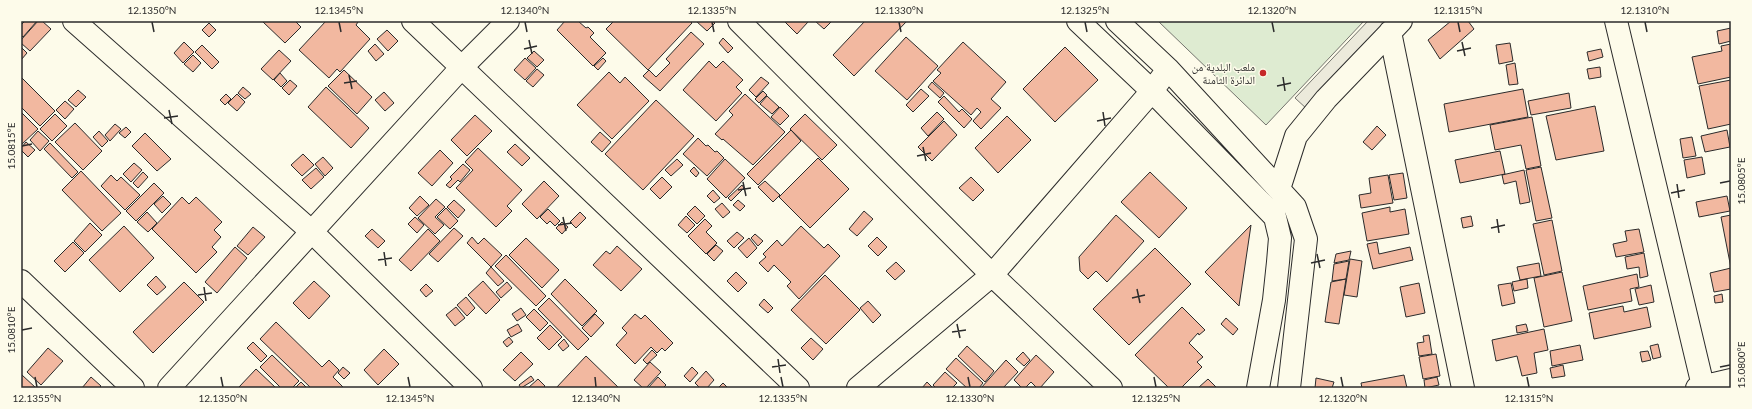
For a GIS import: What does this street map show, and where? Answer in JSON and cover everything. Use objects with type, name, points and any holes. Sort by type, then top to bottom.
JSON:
[{"type":"street","points":[[74,21],[311,231],[471,388]]},
{"type":"street","points":[[413,21],[798,388]]},
{"type":"street","points":[[169,388],[462,67],[508,21]]},
{"type":"street","points":[[739,21],[992,275],[1111,388]]},
{"type":"street","points":[[1078,21],[1152,90],[1275,217],[1280,238],[1278,262],[1274,300],[1258,388]]},
{"type":"street","points":[[1117,21],[1168,70],[1295,207],[1306,239],[1289,388]]},
{"type":"street","points":[[1616,21],[1700,387],[1731,380]]},
{"type":"street","points":[[1279,189],[1296,136],[1326,99],[1395,27]]},
{"type":"street","points":[[1395,27],[1463,388]]},
{"type":"street","points":[[858,388],[992,275],[1168,70]]},
{"type":"street","points":[[21,281],[133,388]]},
{"type":"green space","name":"ملعب البلدية من الدائرة الثامنة","points":[[1158,21],[1364,21],[1266,125]]},
{"type":"shaded area","points":[[1368,21],[1392,21],[1307,109],[1295,98]]},
{"type":"building","points":[[25,21],[37,21],[23,37],[21,35],[21,25]]},
{"type":"building","points":[[38,21],[42,21],[51,29],[30,51],[21,43],[21,40]]},
{"type":"building","points":[[262,21],[295,21],[301,27],[285,43]]},
{"type":"building","points":[[326,21],[356,21],[358,22],[356,25],[370,39],[340,72],[337,69],[329,78],[299,50]]},
{"type":"building","points":[[565,21],[578,21],[594,33],[590,37],[606,53],[593,66],[557,30]]},
{"type":"building","points":[[614,21],[690,21],[692,23],[648,70],[606,29]]},
{"type":"building","points":[[696,21],[712,21],[715,23],[707,31]]},
{"type":"building","points":[[784,21],[807,21],[808,22],[797,34]]},
{"type":"building","points":[[815,21],[832,21],[824,29]]},
{"type":"building","points":[[865,21],[907,21],[854,76],[833,55]]},
{"type":"building","points":[[1451,21],[1468,21],[1474,29],[1440,59],[1428,40]]},
{"type":"building","points":[[209,23],[216,30],[209,37],[202,30]]},
{"type":"building","points":[[1731,28],[1731,41],[1719,44],[1717,31]]},
{"type":"building","points":[[387,30],[398,41],[388,51],[377,39]]},
{"type":"building","points":[[691,32],[704,44],[660,91],[643,76],[649,70],[656,77],[670,63],[666,59]]},
{"type":"building","points":[[906,37],[938,66],[907,100],[875,71]]},
{"type":"building","points":[[723,38],[733,48],[728,53],[719,43]]},
{"type":"building","points":[[184,42],[194,52],[183,63],[174,53]]},
{"type":"building","points":[[963,42],[1006,82],[991,99],[1001,108],[981,129],[973,121],[981,112],[977,108],[971,115],[933,81],[941,73],[937,70]]},
{"type":"building","points":[[1510,43],[1513,61],[1499,64],[1496,45]]},
{"type":"building","points":[[375,44],[384,54],[376,61],[368,51]]},
{"type":"building","points":[[1731,44],[1731,77],[1698,84],[1692,57],[1722,51],[1721,46]]},
{"type":"building","points":[[202,45],[219,62],[212,69],[195,52]]},
{"type":"building","points":[[21,47],[27,53],[21,60]]},
{"type":"building","points":[[1065,47],[1098,80],[1055,122],[1023,89]]},
{"type":"building","points":[[1601,49],[1603,57],[1589,61],[1587,52]]},
{"type":"building","points":[[279,50],[291,61],[273,80],[261,69]]},
{"type":"building","points":[[534,51],[544,60],[537,67],[527,58]]},
{"type":"building","points":[[193,55],[201,63],[193,72],[184,64]]},
{"type":"building","points":[[525,58],[536,68],[525,80],[514,70]]},
{"type":"building","points":[[603,58],[606,61],[598,70],[594,66]]},
{"type":"building","points":[[709,61],[716,68],[723,61],[743,80],[736,87],[742,93],[716,121],[683,90]]},
{"type":"building","points":[[1515,63],[1518,84],[1509,85],[1506,65]]},
{"type":"building","points":[[1600,67],[1601,77],[1589,79],[1587,69]]},
{"type":"building","points":[[537,69],[544,75],[533,87],[526,81]]},
{"type":"building","points":[[344,70],[372,97],[357,114],[328,86]]},
{"type":"building","points":[[609,72],[620,83],[625,77],[649,101],[612,139],[577,105]]},
{"type":"building","points":[[280,73],[287,81],[281,87],[274,80]]},
{"type":"building","points":[[21,77],[55,111],[40,126],[21,107]]},
{"type":"building","points":[[761,77],[769,83],[756,97],[749,90]]},
{"type":"building","points":[[290,80],[297,86],[289,95],[282,88]]},
{"type":"building","points":[[1731,80],[1731,124],[1708,129],[1699,86]]},
{"type":"building","points":[[932,82],[944,93],[940,98],[928,87]]},
{"type":"building","points":[[243,87],[251,94],[245,99],[238,93]]},
{"type":"building","points":[[326,87],[369,128],[351,148],[308,107]]},
{"type":"building","points":[[921,89],[929,96],[913,112],[906,105]]},
{"type":"building","points":[[1523,89],[1528,117],[1449,132],[1444,104]]},
{"type":"building","points":[[78,90],[86,97],[76,107],[68,100]]},
{"type":"building","points":[[763,91],[767,95],[759,103],[755,99]]},
{"type":"building","points":[[384,92],[394,103],[385,111],[375,100]]},
{"type":"building","points":[[1569,93],[1571,108],[1531,115],[1528,101]]},
{"type":"building","points":[[226,94],[231,99],[225,105],[220,100]]},
{"type":"building","points":[[237,94],[245,102],[237,111],[228,103]]},
{"type":"building","points":[[745,94],[785,132],[753,165],[715,134],[733,115],[729,111]]},
{"type":"building","points":[[767,96],[779,107],[772,114],[760,104]]},
{"type":"building","points":[[944,96],[959,112],[962,109],[972,119],[964,128],[938,102]]},
{"type":"building","points":[[656,100],[694,136],[643,190],[605,154]]},
{"type":"building","points":[[65,101],[74,109],[65,119],[56,110]]},
{"type":"building","points":[[1595,106],[1604,151],[1556,160],[1546,116]]},
{"type":"building","points":[[780,107],[789,116],[780,125],[771,117]]},
{"type":"building","points":[[21,112],[38,129],[21,145]]},
{"type":"building","points":[[937,112],[944,119],[928,136],[921,128]]},
{"type":"building","points":[[55,114],[67,126],[52,141],[40,129]]},
{"type":"building","points":[[805,114],[837,145],[822,160],[790,129]]},
{"type":"building","points":[[475,115],[492,131],[467,156],[451,140]]},
{"type":"building","points":[[1007,116],[1031,140],[998,173],[975,148]]},
{"type":"building","points":[[1532,117],[1541,166],[1526,169],[1521,145],[1495,150],[1490,125]]},
{"type":"building","points":[[944,121],[957,135],[932,161],[918,147]]},
{"type":"building","points":[[75,123],[102,151],[83,170],[55,142]]},
{"type":"building","points":[[115,124],[121,129],[110,141],[105,135]]},
{"type":"building","points":[[1377,126],[1386,135],[1372,150],[1363,142]]},
{"type":"building","points":[[126,127],[131,132],[125,138],[119,133]]},
{"type":"building","points":[[791,130],[801,141],[758,185],[747,174]]},
{"type":"building","points":[[1727,130],[1730,147],[1705,152],[1701,136]]},
{"type":"building","points":[[38,131],[49,141],[40,151],[30,140]]},
{"type":"building","points":[[99,131],[108,141],[102,147],[93,137]]},
{"type":"building","points":[[600,132],[611,142],[602,152],[591,142]]},
{"type":"building","points":[[145,133],[171,159],[157,171],[132,146]]},
{"type":"building","points":[[1692,137],[1696,156],[1683,158],[1680,139]]},
{"type":"building","points":[[698,138],[706,146],[708,145],[715,152],[717,151],[724,158],[707,176],[683,154]]},
{"type":"building","points":[[26,142],[35,150],[28,157],[21,150]]},
{"type":"building","points":[[50,143],[78,172],[72,178],[44,149]]},
{"type":"building","points":[[515,144],[530,158],[522,166],[507,152]]},
{"type":"building","points":[[478,148],[522,190],[507,206],[512,211],[496,227],[456,188],[473,170],[465,162]]},
{"type":"building","points":[[440,150],[453,163],[432,186],[418,173]]},
{"type":"building","points":[[1500,151],[1505,174],[1460,183],[1455,160]]},
{"type":"building","points":[[303,154],[314,165],[302,176],[291,165]]},
{"type":"building","points":[[323,157],[333,168],[325,176],[315,164]]},
{"type":"building","points":[[1702,157],[1705,174],[1687,178],[1684,160]]},
{"type":"building","points":[[818,158],[849,189],[810,228],[779,197]]},
{"type":"building","points":[[677,159],[683,165],[671,176],[665,170]]},
{"type":"building","points":[[725,159],[745,178],[726,198],[707,179]]},
{"type":"building","points":[[134,163],[142,170],[131,182],[123,174]]},
{"type":"building","points":[[463,164],[470,170],[460,182],[458,180],[450,188],[446,185],[452,179],[450,177]]},
{"type":"building","points":[[694,167],[699,173],[696,177],[690,171]]},
{"type":"building","points":[[1541,167],[1552,218],[1536,221],[1526,170]]},
{"type":"building","points":[[316,168],[324,177],[311,189],[302,180]]},
{"type":"building","points":[[1524,170],[1530,202],[1520,204],[1516,181],[1504,184],[1502,175]]},
{"type":"building","points":[[81,171],[121,213],[102,231],[62,190]]},
{"type":"building","points":[[143,172],[148,177],[138,188],[133,183]]},
{"type":"building","points":[[1150,172],[1187,208],[1159,238],[1121,202]]},
{"type":"building","points":[[1403,173],[1407,198],[1394,200],[1389,175]]},
{"type":"building","points":[[111,175],[117,181],[121,177],[140,195],[125,210],[101,186]]},
{"type":"building","points":[[1388,175],[1393,203],[1361,208],[1359,195],[1371,193],[1369,178]]},
{"type":"building","points":[[662,177],[672,187],[660,199],[650,189]]},
{"type":"building","points":[[971,177],[984,190],[973,201],[959,188]]},
{"type":"building","points":[[544,181],[559,196],[537,219],[522,204]]},
{"type":"building","points":[[765,181],[780,195],[773,202],[758,187]]},
{"type":"building","points":[[154,183],[164,193],[136,221],[126,211]]},
{"type":"building","points":[[742,185],[744,188],[731,201],[728,198]]},
{"type":"building","points":[[713,190],[720,198],[714,203],[707,196]]},
{"type":"building","points":[[163,196],[171,204],[162,213],[154,204]]},
{"type":"building","points":[[420,196],[429,205],[417,216],[409,208]]},
{"type":"building","points":[[1727,196],[1730,211],[1699,217],[1696,202]]},
{"type":"building","points":[[182,197],[189,204],[196,197],[222,222],[214,230],[221,237],[212,247],[217,252],[196,273],[152,229]]},
{"type":"building","points":[[436,199],[445,207],[435,217],[444,225],[435,234],[418,218]]},
{"type":"building","points":[[454,200],[465,210],[458,218],[447,207]]},
{"type":"building","points":[[738,200],[745,206],[740,211],[733,205]]},
{"type":"building","points":[[722,203],[730,212],[723,218],[715,209]]},
{"type":"building","points":[[695,206],[705,216],[697,224],[687,214]]},
{"type":"building","points":[[1390,207],[1390,212],[1405,209],[1409,234],[1367,241],[1362,213]]},
{"type":"building","points":[[446,208],[458,221],[450,229],[437,217]]},
{"type":"building","points":[[548,209],[560,221],[555,226],[550,221],[547,224],[540,217]]},
{"type":"building","points":[[864,211],[873,219],[857,236],[849,229]]},
{"type":"building","points":[[147,212],[157,223],[148,232],[137,222]]},
{"type":"building","points":[[580,212],[586,218],[576,228],[570,222]]},
{"type":"building","points":[[1116,215],[1144,241],[1107,282],[1096,271],[1088,279],[1080,271],[1079,257]]},
{"type":"building","points":[[1731,215],[1731,268],[1721,217]]},
{"type":"building","points":[[686,216],[695,225],[687,233],[678,225]]},
{"type":"building","points":[[1471,216],[1473,226],[1463,228],[1461,218]]},
{"type":"building","points":[[415,217],[424,225],[417,233],[408,224]]},
{"type":"building","points":[[705,219],[712,226],[706,232],[717,243],[706,254],[688,236]]},
{"type":"building","points":[[1552,220],[1562,271],[1544,275],[1533,224]]},
{"type":"building","points":[[562,222],[568,227],[562,234],[556,228]]},
{"type":"building","points":[[90,223],[102,235],[85,252],[74,241]]},
{"type":"building","points":[[1251,225],[1239,306],[1205,272]]},
{"type":"building","points":[[124,226],[154,258],[120,292],[89,260]]},
{"type":"building","points":[[801,226],[824,248],[828,244],[840,256],[799,299],[787,286],[791,282],[774,265],[768,272],[759,263],[766,257],[763,254],[777,240],[782,246]]},
{"type":"building","points":[[253,227],[265,237],[248,255],[237,246]]},
{"type":"building","points":[[454,228],[463,236],[438,262],[429,254]]},
{"type":"building","points":[[372,229],[385,241],[378,248],[365,236]]},
{"type":"building","points":[[428,229],[440,241],[411,271],[399,260]]},
{"type":"building","points":[[1639,229],[1644,252],[1616,257],[1613,244],[1627,241],[1625,231]]},
{"type":"building","points":[[737,232],[744,238],[734,248],[727,241]]},
{"type":"building","points":[[755,234],[763,241],[758,246],[751,238]]},
{"type":"building","points":[[472,237],[478,244],[484,238],[502,255],[491,267],[467,243]]},
{"type":"building","points":[[877,237],[887,247],[878,256],[868,246]]},
{"type":"building","points":[[526,238],[559,270],[542,288],[509,255]]},
{"type":"building","points":[[749,238],[757,248],[747,258],[738,248]]},
{"type":"building","points":[[73,242],[84,253],[65,272],[54,261]]},
{"type":"building","points":[[1377,242],[1379,254],[1410,247],[1413,260],[1373,269],[1367,244]]},
{"type":"building","points":[[716,245],[723,251],[714,261],[707,254]]},
{"type":"building","points":[[617,246],[642,269],[621,291],[593,265],[606,251],[610,254]]},
{"type":"building","points":[[235,247],[247,258],[217,293],[205,282]]},
{"type":"building","points":[[1155,248],[1191,284],[1129,345],[1093,309]]},
{"type":"building","points":[[1351,251],[1349,260],[1334,263],[1336,254]]},
{"type":"building","points":[[1644,253],[1648,276],[1640,278],[1639,267],[1627,269],[1625,257]]},
{"type":"building","points":[[506,255],[546,296],[536,306],[495,266]]},
{"type":"building","points":[[1350,259],[1362,261],[1357,297],[1344,295]]},
{"type":"building","points":[[1349,261],[1346,279],[1332,281],[1334,264]]},
{"type":"building","points":[[896,262],[905,271],[895,280],[886,271]]},
{"type":"building","points":[[1539,263],[1541,276],[1520,280],[1517,267]]},
{"type":"building","points":[[491,267],[504,281],[498,286],[486,273]]},
{"type":"building","points":[[1731,268],[1731,289],[1714,292],[1710,273]]},
{"type":"building","points":[[736,272],[747,283],[738,292],[727,281]]},
{"type":"building","points":[[1562,272],[1572,321],[1544,327],[1534,278]]},
{"type":"building","points":[[1637,274],[1639,287],[1630,289],[1632,301],[1588,310],[1583,286]]},
{"type":"building","points":[[825,275],[860,310],[826,344],[791,310]]},
{"type":"building","points":[[156,276],[166,287],[157,295],[147,285]]},
{"type":"building","points":[[565,279],[597,311],[582,326],[551,294]]},
{"type":"building","points":[[1346,279],[1339,324],[1325,322],[1331,282]]},
{"type":"building","points":[[1527,279],[1528,288],[1514,291],[1512,282]]},
{"type":"building","points":[[314,281],[330,296],[309,319],[293,303]]},
{"type":"building","points":[[483,281],[500,300],[486,314],[468,295]]},
{"type":"building","points":[[184,282],[204,302],[153,353],[133,332]]},
{"type":"building","points":[[507,282],[512,288],[501,298],[496,292]]},
{"type":"building","points":[[1419,283],[1425,313],[1406,317],[1400,287]]},
{"type":"building","points":[[1511,283],[1515,303],[1502,306],[1498,285]]},
{"type":"building","points":[[426,284],[433,291],[426,297],[420,290]]},
{"type":"building","points":[[1651,285],[1654,302],[1639,305],[1635,289]]},
{"type":"building","points":[[1722,294],[1723,302],[1715,303],[1714,296]]},
{"type":"building","points":[[466,297],[475,308],[467,316],[457,305]]},
{"type":"building","points":[[549,298],[589,339],[578,350],[538,309]]},
{"type":"building","points":[[764,299],[773,308],[768,313],[759,305]]},
{"type":"building","points":[[868,301],[881,315],[873,323],[860,308]]},
{"type":"building","points":[[1623,306],[1624,312],[1647,307],[1651,327],[1594,339],[1589,313]]},
{"type":"building","points":[[456,307],[465,318],[455,326],[446,315]]},
{"type":"building","points":[[1182,307],[1205,330],[1199,335],[1198,333],[1189,343],[1203,357],[1197,362],[1202,367],[1181,388],[1169,388],[1135,355]]},
{"type":"building","points":[[521,308],[526,315],[517,321],[512,314]]},
{"type":"building","points":[[534,309],[548,323],[540,331],[526,317]]},
{"type":"building","points":[[595,314],[604,323],[591,337],[582,328]]},
{"type":"building","points":[[635,314],[641,319],[645,315],[673,343],[665,351],[662,348],[657,353],[651,347],[635,364],[616,345],[627,333],[622,328]]},
{"type":"building","points":[[1226,318],[1238,329],[1233,335],[1221,324]]},
{"type":"building","points":[[276,322],[322,367],[329,360],[339,370],[333,377],[344,388],[311,388],[260,339]]},
{"type":"building","points":[[518,324],[522,331],[511,337],[507,330]]},
{"type":"building","points":[[1526,324],[1528,331],[1517,333],[1516,326]]},
{"type":"building","points":[[550,325],[562,337],[549,350],[537,338]]},
{"type":"building","points":[[1544,329],[1548,350],[1534,353],[1537,373],[1522,376],[1517,356],[1496,361],[1492,340]]},
{"type":"building","points":[[1429,335],[1432,354],[1419,356],[1417,343],[1424,342],[1423,336]]},
{"type":"building","points":[[509,337],[513,342],[507,347],[503,342]]},
{"type":"building","points":[[811,338],[823,349],[813,360],[801,348]]},
{"type":"building","points":[[564,339],[569,346],[563,351],[558,345]]},
{"type":"building","points":[[253,342],[267,356],[261,362],[247,348]]},
{"type":"building","points":[[1658,344],[1661,357],[1653,359],[1650,346]]},
{"type":"building","points":[[1580,345],[1583,360],[1552,366],[1550,351]]},
{"type":"building","points":[[967,346],[994,371],[985,382],[958,356]]},
{"type":"building","points":[[48,348],[63,361],[41,385],[27,372]]},
{"type":"building","points":[[384,349],[399,364],[378,385],[364,370]]},
{"type":"building","points":[[652,350],[657,355],[647,364],[643,360]]},
{"type":"building","points":[[1648,351],[1651,360],[1642,362],[1640,352]]},
{"type":"building","points":[[521,352],[533,364],[515,381],[503,370]]},
{"type":"building","points":[[1023,352],[1030,360],[1024,366],[1016,359]]},
{"type":"building","points":[[1436,354],[1440,376],[1423,379],[1419,357]]},
{"type":"building","points":[[272,355],[299,381],[292,388],[281,388],[260,367]]},
{"type":"building","points":[[1036,355],[1054,372],[1040,388],[1037,388],[1031,382],[1025,388],[1022,388],[1014,380]]},
{"type":"building","points":[[586,356],[619,388],[556,388]]},
{"type":"building","points":[[956,358],[983,383],[979,388],[967,388],[946,369]]},
{"type":"building","points":[[1006,360],[1018,372],[1003,388],[981,388]]},
{"type":"building","points":[[650,362],[661,372],[646,388],[643,388],[634,380]]},
{"type":"building","points":[[1563,365],[1565,376],[1552,378],[1550,368]]},
{"type":"building","points":[[343,367],[350,373],[344,379],[338,373]]},
{"type":"building","points":[[692,367],[698,373],[690,382],[684,376]]},
{"type":"building","points":[[256,369],[276,388],[239,387]]},
{"type":"building","points":[[706,371],[714,380],[707,388],[700,388],[695,383]]},
{"type":"building","points":[[945,372],[957,383],[952,388],[936,388],[933,385]]},
{"type":"building","points":[[22,375],[36,388],[21,388]]},
{"type":"building","points":[[1404,375],[1407,388],[1362,388],[1361,383]]},
{"type":"building","points":[[531,376],[534,380],[521,388],[519,385]]},
{"type":"building","points":[[91,377],[101,386],[99,388],[82,388]]},
{"type":"building","points":[[658,377],[666,385],[663,388],[648,388]]},
{"type":"building","points":[[1437,377],[1439,385],[1425,388],[1424,380]]},
{"type":"building","points":[[1316,378],[1334,382],[1332,388],[1315,388]]},
{"type":"building","points":[[538,379],[545,386],[543,388],[528,388]]},
{"type":"building","points":[[1208,379],[1217,388],[1198,388]]},
{"type":"building","points":[[301,382],[307,388],[295,388]]},
{"type":"building","points":[[927,382],[933,388],[922,388]]},
{"type":"building","points":[[723,383],[728,388],[718,388]]},
{"type":"place","name":"ملعب البلدية من الدائرة الثامنة","points":[[1263,73]]}]
